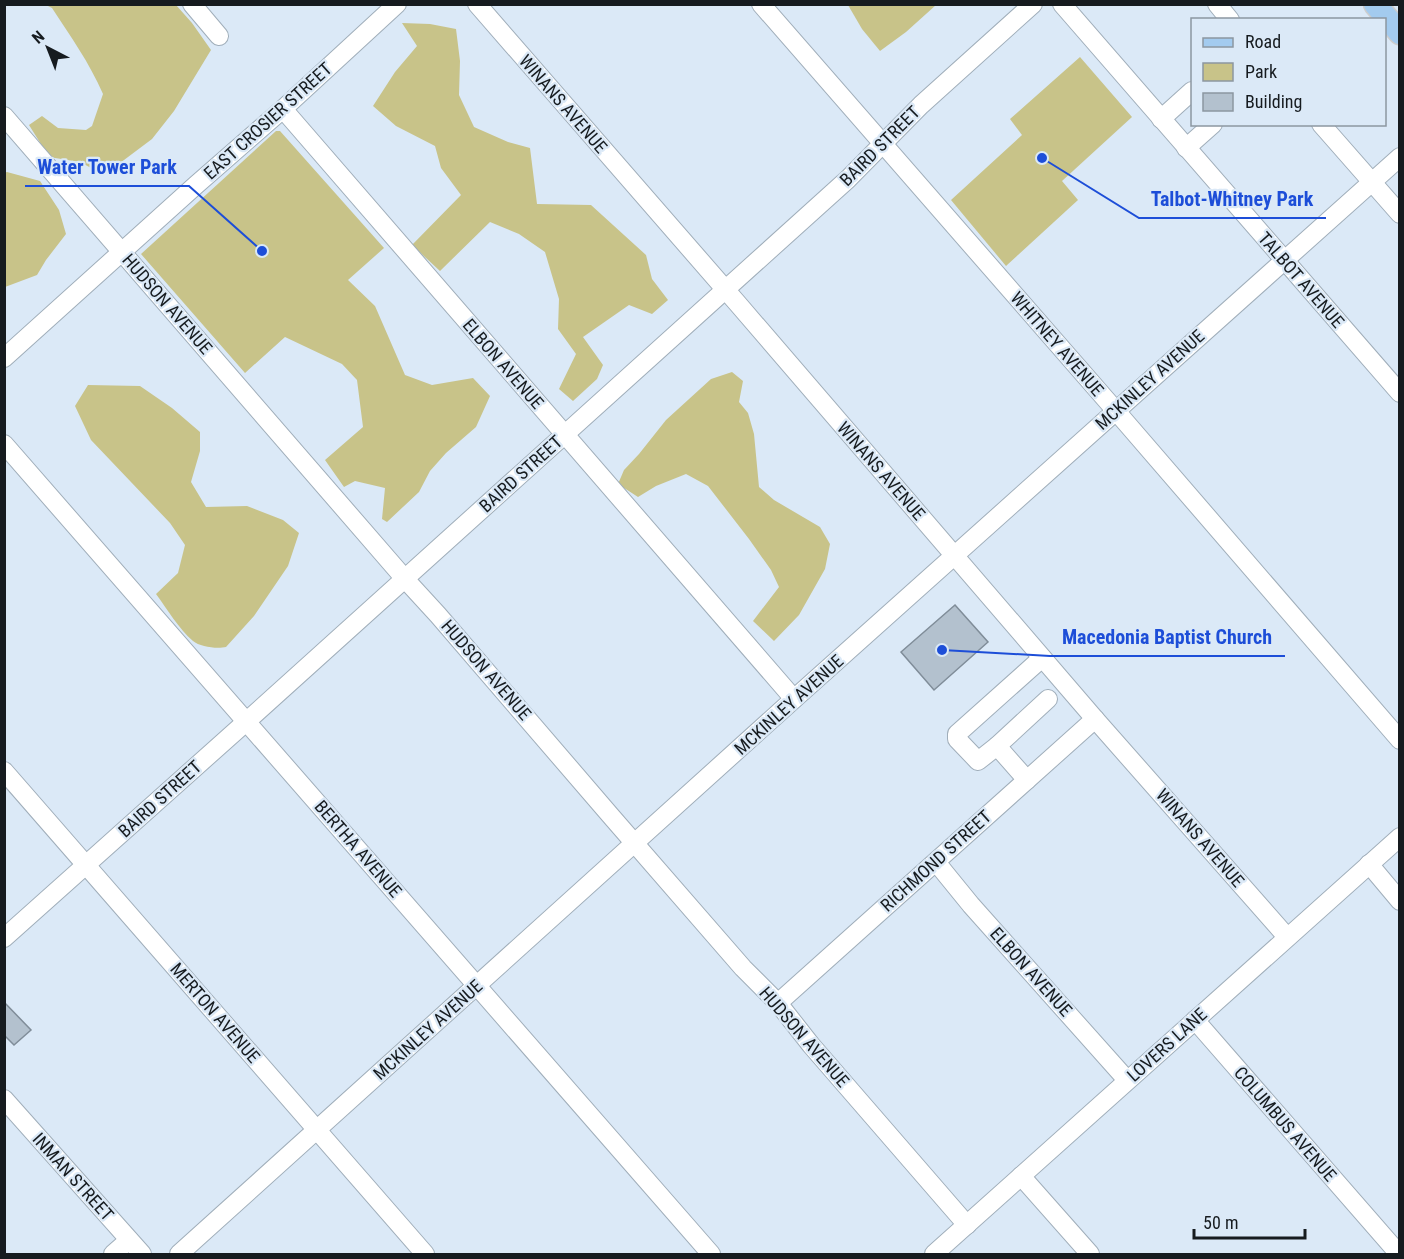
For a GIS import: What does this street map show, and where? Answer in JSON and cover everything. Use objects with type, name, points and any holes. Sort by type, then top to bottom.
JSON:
[{"type":"main road","points":[[1375,4],[1400,33]]},
{"type":"street","points":[[192,4],[219,36]]},
{"type":"street","name":"EAST CROSIER STREET","points":[[4,358],[397,4]]},
{"type":"street","name":"WINANS AVENUE","points":[[477,4],[1042,658],[1287,937]]},
{"type":"street","name":"WHITNEY AVENUE","points":[[761,4],[1400,740]]},
{"type":"street","name":"BAIRD STREET","points":[[4,938],[848,179],[921,105],[1033,4]]},
{"type":"street","name":"TALBOT AVENUE","points":[[1062,4],[1400,393]]},
{"type":"street","points":[[1216,4],[1228,18]]},
{"type":"street","points":[[1161,119],[1191,92]]},
{"type":"street","name":"ELBON AVENUE","points":[[283,109],[794,699]]},
{"type":"street","name":"HUDSON AVENUE","points":[[4,116],[743,968],[778,1003],[811,1046],[967,1225]]},
{"type":"street","points":[[1186,148],[1211,126]]},
{"type":"street","points":[[1323,126],[1400,214]]},
{"type":"street","name":"MCKINLEY AVENUE","points":[[179,1254],[794,699],[1400,157]]},
{"type":"street","name":"BERTHA AVENUE","points":[[4,444],[711,1254]]},
{"type":"street","points":[[1042,658],[957,734],[957,738],[978,761],[1048,699]]},
{"type":"street","name":"RICHMOND STREET","points":[[778,1003],[1095,719]]},
{"type":"street","points":[[997,746],[1027,780]]},
{"type":"street","name":"MERTON AVENUE","points":[[4,771],[425,1254]]},
{"type":"street","name":"LOVERS LANE","points":[[934,1254],[1400,837]]},
{"type":"street","name":"ELBON AVENUE","points":[[936,862],[1127,1080]]},
{"type":"street","points":[[1369,864],[1400,901]]},
{"type":"street","name":"COLUMBUS AVENUE","points":[[1195,1020],[1399,1254]]},
{"type":"street","name":"INMAN STREET","points":[[8,1111],[142,1254]]},
{"type":"street","points":[[1021,1176],[1090,1254]]},
{"type":"street","points":[[113,1254],[129,1240]]},
{"type":"green space","points":[[46,5],[176,5],[211,50],[174,111],[152,139],[104,175],[80,162],[49,157],[29,125],[42,116],[58,128],[86,130],[92,126],[103,94],[73,40],[52,8]]},
{"type":"green space","points":[[848,5],[936,5],[906,32],[880,51],[862,29]]},
{"type":"green space","points":[[402,23],[430,24],[456,29],[460,61],[459,95],[474,127],[508,142],[530,148],[537,204],[591,205],[646,255],[652,279],[668,300],[652,314],[629,305],[583,337],[603,365],[597,379],[573,401],[559,389],[576,354],[558,329],[559,299],[545,252],[519,234],[490,222],[440,271],[412,245],[461,195],[441,168],[435,146],[396,126],[373,106],[395,72],[417,46]]},
{"type":"green space","points":[[1080,57],[1132,117],[1062,181],[1078,200],[1006,266],[951,200],[1022,135],[1010,119]]},
{"type":"green space","points":[[276,131],[280,131],[384,248],[348,280],[375,306],[405,375],[432,385],[473,378],[490,396],[476,427],[446,453],[430,471],[419,492],[387,522],[382,519],[385,488],[355,481],[344,487],[325,460],[363,427],[357,380],[342,364],[285,337],[245,373],[141,254]]},
{"type":"green space","points":[[4,173],[40,181],[59,210],[66,234],[37,275],[5,287]]},
{"type":"green space","points":[[732,372],[743,381],[739,402],[748,413],[754,434],[759,487],[774,500],[820,527],[830,544],[825,569],[799,615],[774,641],[753,621],[779,587],[771,570],[708,486],[686,474],[656,486],[638,497],[618,484],[624,470],[666,420],[711,379]]},
{"type":"green space","points":[[88,385],[140,386],[172,408],[200,432],[200,451],[191,482],[206,507],[247,506],[283,520],[299,533],[288,566],[254,616],[226,647],[209,647],[193,641],[178,625],[156,594],[178,573],[185,545],[170,523],[91,440],[75,406]]},
{"type":"building","points":[[955,605],[988,642],[934,690],[901,652]]},
{"type":"building","points":[[4,1002],[31,1030],[14,1045],[4,1035]]},
{"type":"place","name":"Talbot-Whitney Park","points":[[1042,158]]},
{"type":"place","name":"Water Tower Park","points":[[262,251]]},
{"type":"place","name":"Macedonia Baptist Church","points":[[942,650]]}]
